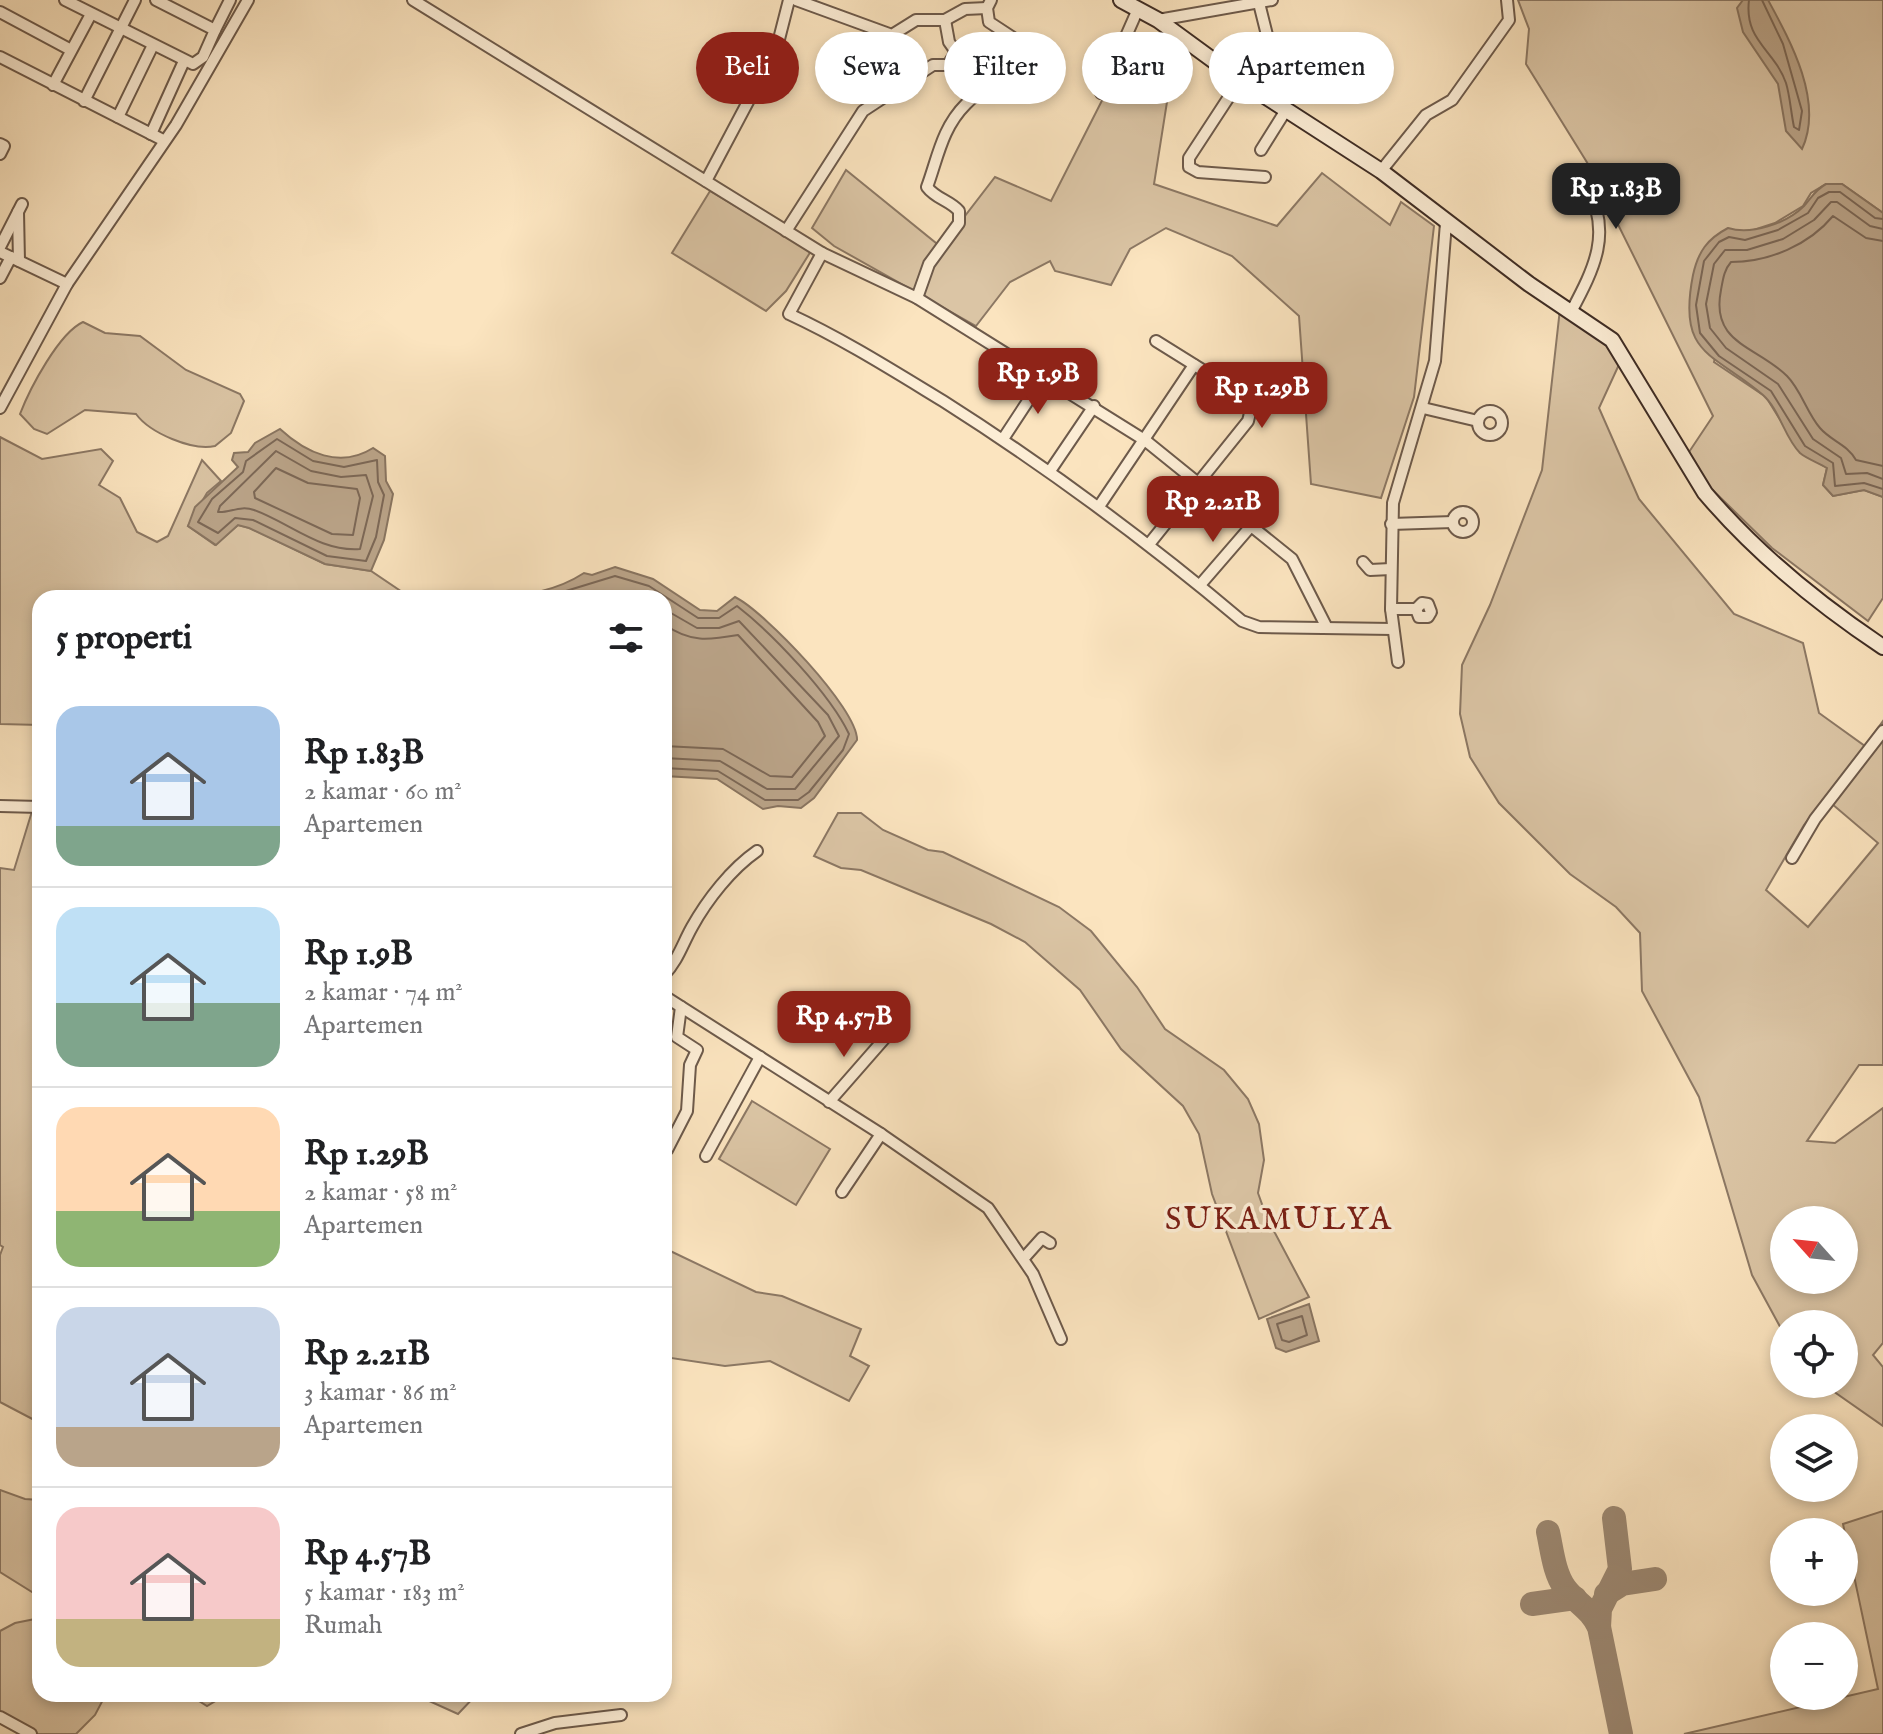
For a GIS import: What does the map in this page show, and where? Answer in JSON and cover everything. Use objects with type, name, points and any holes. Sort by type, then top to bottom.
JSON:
[{"type":"main road","points":[[1123,0],[1158,20],[1209,57]]},
{"type":"main road","points":[[1277,104],[1381,171],[1446,223],[1612,340],[1705,493],[1723,514],[1774,564],[1883,647]]},
{"type":"street","points":[[3,0],[0,9],[71,50]]},
{"type":"street","points":[[65,0],[193,64],[203,57],[230,0]]},
{"type":"street","points":[[84,101],[135,0]]},
{"type":"street","points":[[156,0],[176,5],[215,30]]},
{"type":"street","points":[[0,408],[67,284],[176,125],[248,0]]},
{"type":"street","points":[[413,0],[429,4],[822,253],[917,298],[1045,375],[1146,441],[1200,482],[1297,565],[1326,626]]},
{"type":"street","points":[[706,181],[777,47],[789,0]]},
{"type":"street","points":[[796,0],[892,35],[916,20],[945,20],[965,9],[989,4],[989,22],[1018,41],[1020,55],[1003,78],[982,89],[963,107],[942,137],[927,187],[934,196],[952,202],[959,211],[959,223],[929,264],[917,298]]},
{"type":"street","points":[[1158,20],[1272,0]]},
{"type":"street","points":[[1381,171],[1426,115],[1452,100],[1509,20],[1507,0]]},
{"type":"street","points":[[1256,2],[1266,32]]},
{"type":"street","points":[[1128,32],[1138,9]]},
{"type":"street","points":[[53,85],[91,14]]},
{"type":"street","points":[[786,231],[863,111],[933,65],[948,65],[956,52],[949,42],[945,20]]},
{"type":"street","points":[[118,117],[153,45]]},
{"type":"street","points":[[0,57],[163,140]]},
{"type":"street","points":[[151,134],[184,61]]},
{"type":"street","points":[[1224,104],[1189,158],[1189,167],[1198,172],[1265,177]]},
{"type":"street","points":[[1261,150],[1286,110]]},
{"type":"street","points":[[0,144],[4,146],[0,154]]},
{"type":"street","points":[[1569,187],[1587,186],[1600,210],[1599,243],[1590,275],[1571,312]]},
{"type":"street","points":[[0,278],[5,251],[20,208],[5,251]]},
{"type":"street","points":[[1398,662],[1391,609],[1391,524],[1398,480],[1423,408],[1438,339],[1446,223]]},
{"type":"street","points":[[5,251],[67,284]]},
{"type":"street","points":[[822,253],[789,314],[842,338],[1003,439],[1100,505],[1251,625],[1393,629]]},
{"type":"street","points":[[1150,543],[1200,482],[1251,411],[1250,403],[1241,394],[1156,341]]},
{"type":"street","points":[[1100,505],[1146,441],[1194,365]]},
{"type":"street","points":[[1003,439],[1045,375]]},
{"type":"street","points":[[1050,471],[1094,406]]},
{"type":"street","points":[[1423,408],[1478,421]]},
{"type":"street","points":[[1391,524],[1453,522]]},
{"type":"street","points":[[1200,585],[1251,526]]},
{"type":"street","points":[[1363,562],[1370,570],[1391,569]]},
{"type":"street","points":[[1391,609],[1416,609]]},
{"type":"street","points":[[1792,858],[1815,819],[1883,731]]},
{"type":"street","points":[[0,806],[32,807]]},
{"type":"street","points":[[672,966],[700,915],[740,863],[757,851]]},
{"type":"street","points":[[672,1001],[881,1134],[988,1208],[1024,1258],[1061,1339]]},
{"type":"street","points":[[672,1140],[687,1111],[690,1065],[697,1050],[677,1037],[681,1007]]},
{"type":"street","points":[[829,1102],[885,1038]]},
{"type":"street","points":[[706,1156],[760,1057]]},
{"type":"street","points":[[842,1192],[881,1134]]},
{"type":"street","points":[[1024,1258],[1042,1238],[1050,1243]]},
{"type":"street","points":[[521,1734],[555,1723],[621,1715]]},
{"type":"street","points":[[0,1717],[31,1734]]},
{"type":"shaded area","points":[[1518,0],[1883,0],[1883,213],[1842,184],[1826,184],[1811,193],[1803,206],[1775,223],[1744,233],[1714,362],[1766,397],[1800,452],[1827,468],[1823,485],[1833,496],[1864,490],[1883,497],[1883,598],[1868,621],[1772,548],[1683,461],[1713,416],[1588,164],[1526,64],[1529,29]]},
{"type":"shaded area","points":[[1100,104],[1167,104],[1154,184],[1277,226],[1322,173],[1390,225],[1401,202],[1434,226],[1414,397],[1381,498],[1311,484],[1299,316],[1232,256],[1166,228],[1130,249],[1111,285],[1055,271],[1050,261],[1010,282],[976,326],[834,246],[812,228],[846,170],[941,247],[995,177],[1051,201]]},
{"type":"shaded area","points":[[710,191],[811,251],[786,291],[766,311],[672,253]]},
{"type":"shaded area","points":[[1560,309],[1622,358],[1599,408],[1639,499],[1734,614],[1803,643],[1819,713],[1865,746],[1883,721],[1883,1065],[1859,1065],[1807,1141],[1835,1143],[1883,1108],[1883,1343],[1873,1355],[1883,1367],[1883,1426],[1843,1398],[1858,1398],[1858,1310],[1771,1310],[1752,1275],[1699,1097],[1642,991],[1640,933],[1616,907],[1570,874],[1499,803],[1470,757],[1460,714],[1462,665],[1490,605],[1542,470]],"holes":[[[1825,798],[1878,843],[1808,927],[1766,890],[1804,825]]]},
{"type":"shaded area","points":[[83,322],[105,333],[140,336],[186,370],[240,394],[244,401],[231,433],[215,446],[195,446],[161,434],[136,414],[85,410],[47,434],[34,429],[20,414],[25,403],[55,349]]},
{"type":"shaded area","points":[[0,437],[42,459],[101,449],[113,461],[99,485],[120,498],[137,532],[157,542],[168,536],[202,460],[221,481],[207,493],[188,526],[215,545],[238,525],[325,564],[371,571],[399,590],[32,590],[32,725],[0,724]]},
{"type":"shaded area","points":[[32,811],[32,1419],[0,1402],[0,1255],[3,1247],[0,1245],[0,868],[14,870]]},
{"type":"shaded area","points":[[838,813],[861,813],[883,830],[928,850],[943,852],[1059,907],[1091,931],[1137,987],[1165,1029],[1224,1070],[1248,1099],[1259,1124],[1264,1160],[1258,1193],[1267,1218],[1309,1297],[1259,1319],[1212,1194],[1199,1134],[1183,1106],[1121,1049],[1080,990],[1025,942],[991,924],[861,870],[841,868],[814,856]]},
{"type":"shaded area","points":[[752,1101],[830,1149],[796,1205],[719,1159]]},
{"type":"shaded area","points":[[672,1252],[756,1292],[782,1296],[861,1329],[850,1356],[869,1366],[849,1401],[770,1361],[725,1366],[672,1358]]},
{"type":"shaded area","points":[[0,1490],[32,1499],[32,1592],[0,1572]]},
{"type":"shaded area","points":[[1883,1511],[1883,1734],[1684,1734],[1787,1710],[1858,1710],[1858,1694],[1878,1689],[1858,1595],[1858,1519]]},
{"type":"shaded area","points":[[32,1620],[32,1702],[102,1702],[95,1715],[76,1734],[36,1734],[0,1714],[0,1631],[15,1623]]},
{"type":"shaded area","points":[[431,1702],[469,1702],[458,1714]]},
{"type":"water","points":[[1743,0],[1768,0],[1795,53],[1807,92],[1809,112],[1808,131],[1802,149],[1786,131],[1778,84],[1743,32],[1737,8]]},
{"type":"water","points":[[1826,184],[1842,184],[1883,213],[1883,497],[1864,490],[1833,496],[1823,485],[1827,468],[1800,453],[1769,401],[1703,349],[1690,322],[1693,275],[1709,242],[1728,228],[1757,229],[1788,218]]},
{"type":"water","points":[[280,429],[301,445],[324,455],[348,457],[373,448],[385,456],[386,481],[393,494],[384,540],[371,571],[325,564],[238,525],[216,545],[188,526],[195,507],[238,467],[232,460],[234,453],[248,452],[255,443]]},
{"type":"water","points":[[615,567],[653,579],[670,590],[543,590],[584,573],[592,575]]},
{"type":"water","points":[[672,592],[700,610],[717,611],[735,597],[749,606],[787,640],[826,685],[853,726],[857,740],[814,798],[801,808],[778,806],[763,809],[717,779],[672,776]]},
{"type":"water","points":[[1309,1304],[1319,1341],[1286,1352],[1276,1348],[1267,1319]]},
{"type":"taxiway","points":[[1599,1627],[1600,1609],[1620,1569],[1614,1518]]},
{"type":"taxiway","points":[[1548,1532],[1561,1582],[1599,1627],[1621,1734]]},
{"type":"taxiway","points":[[1606,1594],[1622,1584],[1655,1579]]},
{"type":"taxiway","points":[[1532,1604],[1575,1598]]},
{"type":"district","name":"SUKAMULYA","points":[[1279,1220]]}]
